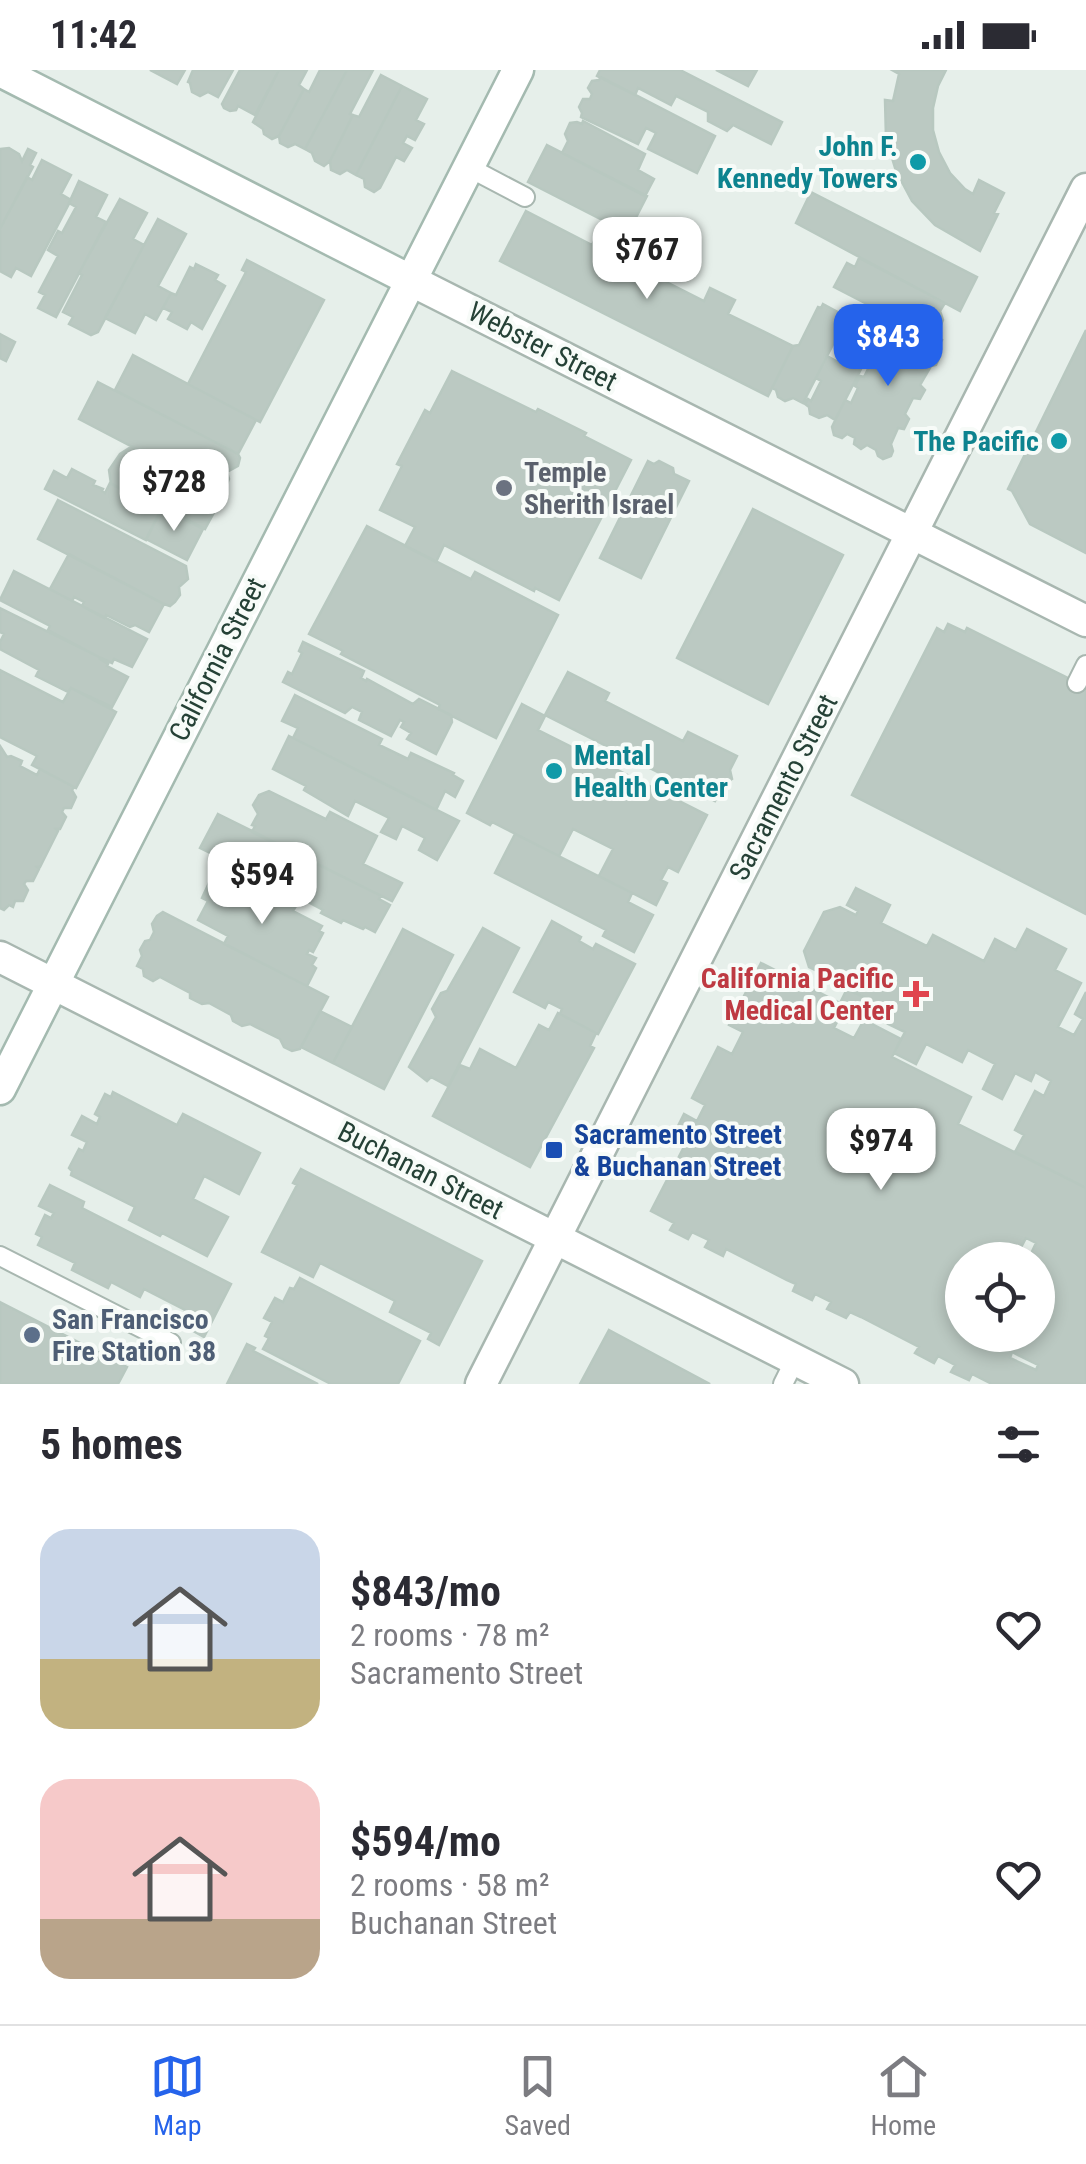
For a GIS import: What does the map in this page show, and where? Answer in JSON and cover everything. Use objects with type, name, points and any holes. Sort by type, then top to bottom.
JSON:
[{"type":"street","name":"California Street","points":[[0,1089],[518,70]]},
{"type":"street","name":"Webster Street","points":[[0,71],[1086,620]]},
{"type":"street","name":"Sacramento Street","points":[[481,1384],[1083,202]]},
{"type":"street","name":"Buchanan Street","points":[[0,957],[555,1238],[789,1372],[843,1384]]},
{"type":"lane","points":[[468,167],[525,197]]},
{"type":"lane","points":[[1078,683],[1086,665]]},
{"type":"lane","points":[[0,1256],[171,1343]]},
{"type":"building","points":[[150,70],[185,70],[177,84]]},
{"type":"building","points":[[193,70],[233,70],[218,97],[208,92],[200,96],[192,92],[188,82]]},
{"type":"building","points":[[240,70],[279,70],[255,115],[238,106],[230,111],[222,104]]},
{"type":"building","points":[[279,70],[307,70],[299,85],[304,89],[279,136],[272,139],[253,122]]},
{"type":"building","points":[[320,70],[347,70],[305,149],[295,144],[288,147],[280,143],[279,136],[304,89],[309,92]]},
{"type":"building","points":[[347,70],[373,70],[330,161],[324,166],[305,149]]},
{"type":"building","points":[[600,70],[680,70],[782,122],[771,144],[733,125],[727,131],[708,121],[708,112],[676,96],[671,105],[638,88],[635,95],[597,76]]},
{"type":"building","points":[[716,70],[757,70],[748,86]]},
{"type":"building","name":"John F. Kennedy Towers","points":[[892,70],[946,70],[933,108],[939,152],[950,173],[965,189],[973,194],[979,180],[1004,193],[980,251],[935,225],[912,201],[896,171],[886,138],[885,100],[893,101],[899,74]]},
{"type":"building","points":[[381,75],[402,86],[356,175],[347,170],[340,174],[331,170],[330,161],[353,115],[359,117]]},
{"type":"building","points":[[601,77],[715,136],[697,173],[648,149],[656,133],[646,128],[638,144],[581,117],[579,107],[592,94],[588,88]]},
{"type":"building","points":[[402,86],[427,99],[416,120],[424,124],[415,140],[407,136],[403,143],[412,148],[404,161],[396,157],[374,192],[356,175]]},
{"type":"building","points":[[583,121],[645,154],[638,170],[654,179],[645,196],[562,153],[570,123]]},
{"type":"building","points":[[547,145],[647,196],[628,233],[528,182]]},
{"type":"building","points":[[9,148],[22,161],[28,149],[36,153],[30,165],[33,167],[0,229],[0,149]]},
{"type":"building","points":[[42,160],[71,175],[61,194],[71,200],[31,276],[16,268],[11,277],[0,271],[0,229],[27,177],[32,180]]},
{"type":"building","points":[[79,181],[107,195],[96,217],[106,222],[56,317],[38,308],[45,295],[39,292],[58,256],[48,250],[76,207],[69,203]]},
{"type":"building","points":[[811,192],[977,277],[960,311],[796,223]]},
{"type":"building","points":[[120,199],[147,213],[133,239],[144,245],[98,332],[91,335],[69,324],[73,317],[63,312],[82,275],[79,273]]},
{"type":"building","points":[[526,211],[592,245],[598,233],[622,245],[617,257],[704,301],[710,288],[735,300],[728,314],[793,346],[768,396],[500,261]]},
{"type":"building","points":[[158,219],[186,234],[158,286],[171,293],[156,320],[145,314],[135,333],[105,318]]},
{"type":"building","points":[[859,258],[945,303],[940,311],[940,327],[930,329],[907,317],[904,323],[834,287],[847,263],[855,267]]},
{"type":"building","points":[[247,260],[324,300],[260,422],[188,384],[246,272],[242,270]]},
{"type":"building","points":[[196,264],[218,275],[215,280],[225,286],[202,329],[191,322],[187,329],[168,319],[172,312],[163,308]]},
{"type":"building","points":[[823,304],[847,317],[803,403],[793,398],[785,401],[772,388],[793,346],[799,345]]},
{"type":"building","points":[[858,308],[885,322],[835,420],[827,415],[819,418],[810,414],[805,404],[808,399],[811,401],[821,381],[816,378],[827,356],[838,362],[856,326],[850,323]]},
{"type":"building","points":[[914,324],[942,340],[936,351],[940,356],[920,385],[925,390],[920,399],[913,398],[905,414],[909,419],[904,429],[898,428],[891,456],[883,459],[867,445],[861,449],[854,444],[855,438],[847,434],[842,438],[834,435],[832,427],[845,400],[851,403],[860,376],[864,377],[871,363],[865,360],[883,327],[891,327],[903,337]]},
{"type":"building","name":"The Pacific","points":[[1086,330],[1086,553],[1030,524],[1008,489]]},
{"type":"building","points":[[0,334],[15,342],[6,361],[0,358]]},
{"type":"building","points":[[133,355],[256,420],[238,454],[115,390]]},
{"type":"building","name":"Temple Sherith Israel","points":[[452,371],[536,412],[538,409],[631,460],[559,600],[444,545],[436,562],[405,546],[415,527],[380,510],[402,466],[397,464],[425,410],[430,413]]},
{"type":"building","points":[[98,382],[238,454],[238,466],[227,472],[226,486],[217,491],[79,419]]},
{"type":"building","points":[[131,447],[163,463],[161,467],[177,475],[179,471],[224,494],[205,529],[162,506],[165,501],[152,494],[146,502],[111,484],[109,470],[120,454]]},
{"type":"building","points":[[648,461],[659,461],[689,481],[641,578],[600,558]]},
{"type":"building","points":[[72,469],[95,481],[93,485],[105,493],[110,483],[158,504],[160,512],[146,540],[45,489],[54,471],[67,478]]},
{"type":"building","points":[[58,500],[186,566],[188,579],[179,587],[180,595],[175,602],[170,606],[164,604],[38,539]]},
{"type":"building","points":[[162,508],[203,529],[187,560],[146,539]]},
{"type":"building","points":[[753,509],[843,555],[768,704],[677,658]]},
{"type":"building","points":[[367,526],[471,579],[475,572],[558,615],[496,738],[309,634]]},
{"type":"building","points":[[69,554],[164,604],[149,632],[106,615],[104,618],[82,606],[84,602],[74,597],[72,601],[50,589]]},
{"type":"building","points":[[14,571],[147,639],[132,667],[101,658],[0,600]]},
{"type":"building","points":[[0,608],[101,658],[107,666],[128,677],[112,707],[36,676],[39,670],[0,649],[4,634],[0,632]]},
{"type":"building","points":[[948,624],[965,632],[967,628],[1086,687],[1086,914],[852,795],[937,628],[944,632]]},
{"type":"building","points":[[303,642],[364,671],[361,678],[366,681],[413,704],[419,699],[451,715],[452,722],[436,754],[407,739],[411,733],[401,727],[404,722],[400,720],[391,736],[359,720],[362,712],[352,707],[345,713],[283,682],[288,672],[292,674]]},
{"type":"building","points":[[0,670],[63,702],[71,688],[116,712],[76,788],[32,765],[37,756],[0,737]]},
{"type":"building","points":[[568,672],[609,693],[605,701],[683,741],[688,732],[737,756],[730,770],[732,779],[724,784],[715,801],[545,715]]},
{"type":"building","points":[[295,695],[382,739],[379,745],[408,759],[411,753],[454,773],[463,781],[455,797],[445,791],[436,810],[293,738],[298,728],[282,721]]},
{"type":"building","name":"Mental Health Center","points":[[522,704],[545,716],[538,730],[707,815],[678,872],[668,867],[661,880],[667,883],[656,905],[599,876],[613,849],[573,829],[559,856],[467,813]]},
{"type":"building","points":[[289,736],[459,821],[437,860],[419,850],[425,838],[402,826],[396,839],[381,832],[389,818],[355,801],[348,816],[304,790],[306,786],[273,769]]},
{"type":"building","points":[[0,746],[7,757],[22,761],[20,766],[37,775],[40,769],[74,787],[76,797],[71,808],[64,808],[66,817],[60,829],[56,829],[33,881],[24,884],[28,890],[23,901],[15,901],[13,907],[9,905],[4,910],[0,908]]},
{"type":"building","points":[[269,791],[326,819],[330,812],[377,836],[363,864],[402,883],[392,901],[252,832],[258,814],[253,805],[259,795]]},
{"type":"building","points":[[218,814],[306,858],[289,892],[200,848]]},
{"type":"building","points":[[515,834],[632,893],[628,902],[653,915],[634,952],[603,936],[606,930],[495,873]]},
{"type":"building","points":[[308,859],[381,896],[379,899],[390,905],[375,932],[343,920],[341,923],[291,893]]},
{"type":"building","points":[[214,872],[260,891],[262,888],[322,926],[319,931],[323,933],[313,952],[309,950],[307,954],[316,958],[312,965],[316,968],[307,986],[224,944],[228,936],[198,920],[208,901],[202,898]]},
{"type":"building","points":[[856,888],[890,905],[881,923],[927,946],[933,935],[984,961],[995,939],[1016,950],[1027,929],[1066,949],[1055,970],[1081,983],[1058,1027],[1074,1035],[1083,1019],[1075,1014],[1086,992],[1086,1188],[1015,1152],[1024,1135],[1015,1130],[1035,1091],[1044,1096],[1051,1081],[1035,1072],[1031,1081],[1015,1073],[1002,1099],[983,1089],[995,1064],[968,1050],[962,1062],[926,1044],[916,1064],[894,1053],[905,1032],[888,1024],[894,1012],[809,967],[804,951],[824,912],[840,907],[856,915],[858,911],[847,905]]},
{"type":"building","points":[[163,912],[328,997],[300,1049],[284,1047],[280,1039],[250,1024],[242,1026],[231,1015],[190,998],[190,993],[160,977],[153,981],[144,976],[143,969],[137,966],[142,956],[140,950],[150,940],[152,924]]},
{"type":"building","points":[[552,921],[581,937],[579,941],[593,949],[596,944],[635,964],[598,1034],[560,1014],[562,1009],[548,1002],[545,1008],[514,992]]},
{"type":"building","points":[[483,928],[519,948],[448,1086],[431,1077],[427,1081],[409,1067],[436,1017],[432,1009],[441,993],[447,991]]},
{"type":"building","points":[[403,929],[453,955],[384,1089],[333,1063]]},
{"type":"building","points":[[761,963],[840,1003],[847,989],[866,998],[857,1014],[844,1008],[834,1028],[854,1038],[864,1020],[901,1039],[892,1057],[971,1097],[958,1124],[1086,1188],[1086,1384],[992,1384],[972,1374],[969,1380],[951,1372],[955,1365],[938,1356],[934,1363],[915,1353],[919,1347],[861,1317],[850,1312],[846,1318],[827,1309],[831,1302],[815,1294],[812,1300],[793,1291],[796,1284],[726,1249],[723,1256],[705,1247],[709,1240],[692,1232],[688,1239],[670,1230],[674,1223],[651,1211],[688,1139],[675,1132],[684,1114],[697,1121],[705,1105],[692,1098],[718,1047],[732,1054],[743,1032],[729,1025]],"holes":[[[1012,1352],[1038,1365],[1036,1370],[1010,1358]]]},
{"type":"building","points":[[320,1011],[352,1027],[333,1063],[301,1047]]},
{"type":"building","points":[[558,1013],[596,1033],[590,1046],[594,1048],[530,1167],[433,1116],[460,1065],[470,1069],[480,1049],[516,1068],[539,1025],[549,1030]]},
{"type":"building","points":[[113,1092],[177,1125],[183,1114],[260,1153],[239,1194],[204,1176],[193,1199],[228,1217],[207,1256],[129,1220],[135,1207],[71,1175],[69,1168],[87,1142],[72,1135],[82,1116],[97,1124],[100,1117],[95,1114],[105,1094],[111,1097]]},
{"type":"building","points":[[301,1169],[482,1261],[439,1345],[428,1339],[431,1333],[390,1312],[395,1301],[320,1263],[313,1277],[262,1252],[297,1185],[293,1183]]},
{"type":"building","points":[[50,1185],[84,1202],[82,1208],[231,1284],[204,1337],[179,1323],[185,1310],[144,1289],[140,1297],[111,1282],[108,1288],[72,1270],[75,1263],[38,1245],[42,1237],[36,1234],[45,1215],[51,1218],[54,1213],[39,1206]]},
{"type":"building","points":[[300,1278],[420,1341],[398,1384],[331,1384],[263,1349],[272,1322],[264,1318],[275,1298],[283,1302]]},
{"type":"building","name":"San Francisco Fire Station 38","points":[[0,1302],[127,1367],[118,1384],[0,1384]]},
{"type":"building","points":[[609,1330],[710,1384],[580,1384]]},
{"type":"building","points":[[247,1344],[255,1348],[253,1351],[318,1384],[227,1384]]},
{"type":"place","name":"John F. Kennedy Towers","points":[[918,162]]},
{"type":"place","name":"The Pacific","points":[[1059,441]]},
{"type":"place","name":"Temple Sherith Israel","points":[[504,488]]},
{"type":"place","name":"Mental Health Center","points":[[554,771]]},
{"type":"place","name":"California Pacific Medical Center","points":[[916,994]]},
{"type":"place","name":"Sacramento Street & Buchanan Street","points":[[554,1150]]},
{"type":"place","name":"San Francisco Fire Station 38","points":[[32,1335]]}]
